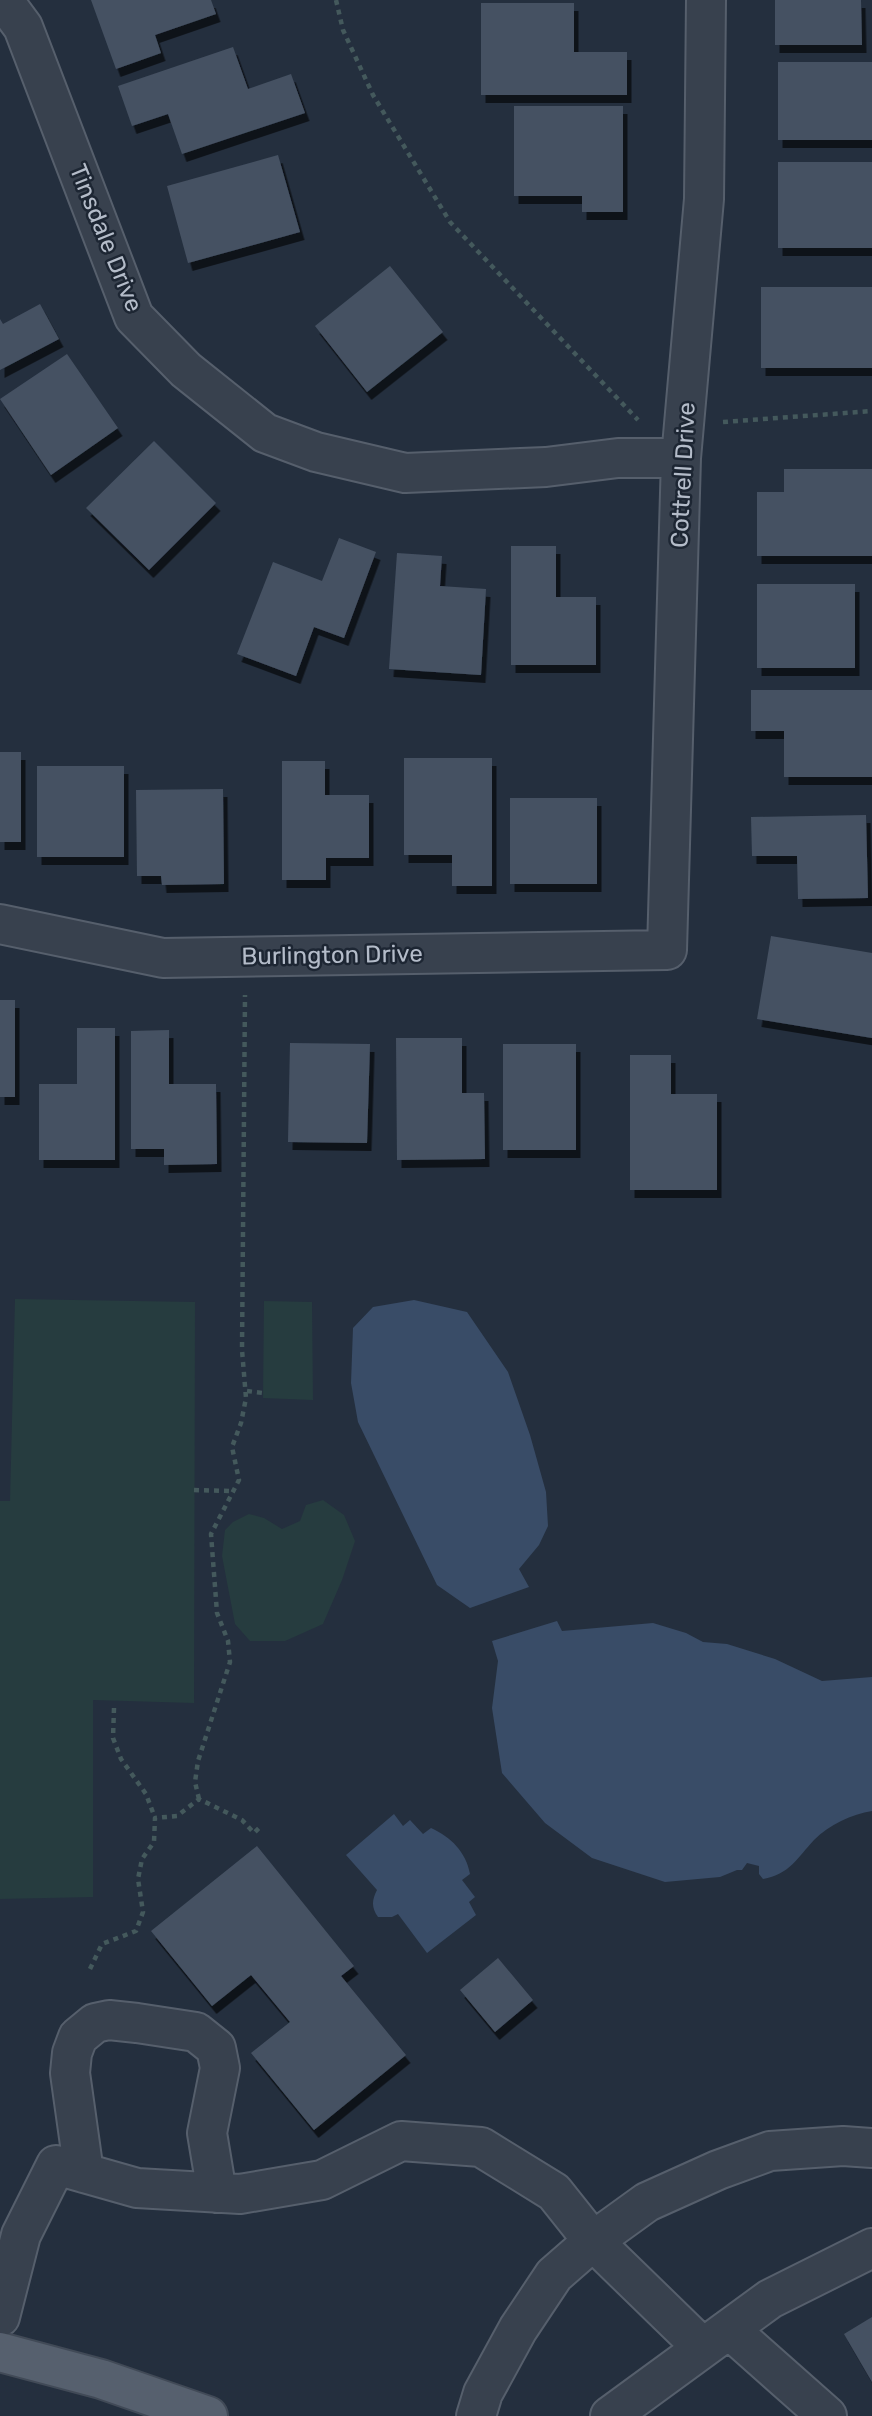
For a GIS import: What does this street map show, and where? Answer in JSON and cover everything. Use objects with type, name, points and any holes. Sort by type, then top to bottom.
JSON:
[{"type":"main road","points":[[0,2352],[101,2379],[208,2416]]},
{"type":"street","name":"Tinsdale Drive","points":[[3,0],[23,27],[134,317],[186,370],[265,433],[316,452],[405,473],[546,467],[618,458],[682,442]]},
{"type":"street","name":"Cottrell Drive","points":[[667,950],[682,442],[704,199],[706,0]]},
{"type":"street","name":"Burlington Drive","points":[[0,924],[163,958],[667,950]]},
{"type":"street","points":[[84,2173],[70,2073],[75,2045],[78,2037],[95,2023],[109,2020],[137,2023],[196,2032],[216,2048],[220,2068],[208,2133],[217,2193]]},
{"type":"street","points":[[0,2317],[21,2235],[56,2165],[137,2188],[240,2194],[322,2180],[401,2141],[481,2147],[554,2192],[593,2241],[716,2338],[827,2416]]},
{"type":"street","points":[[475,2416],[483,2393],[518,2329],[554,2275],[593,2241],[647,2202],[718,2170],[770,2151],[843,2146],[872,2148]]},
{"type":"street","points":[[610,2416],[770,2299],[872,2248]]},
{"type":"path","points":[[336,0],[343,30],[373,95],[450,222],[641,423],[682,442],[872,411]]},
{"type":"path","points":[[199,1799],[195,1782],[198,1760],[230,1662],[228,1641],[217,1612],[211,1534],[239,1480],[232,1447],[241,1423],[247,1391],[242,1350],[245,995]]},
{"type":"path","points":[[247,1391],[263,1393]]},
{"type":"path","points":[[194,1490],[233,1491]]},
{"type":"path","points":[[90,1969],[102,1944],[136,1931],[143,1912],[138,1879],[142,1859],[154,1842],[155,1818],[146,1794],[121,1759],[113,1738],[114,1708]]},
{"type":"path","points":[[155,1818],[177,1816],[199,1799]]},
{"type":"path","points":[[199,1799],[242,1820],[254,1833],[261,1826]]},
{"type":"green space","points":[[15,1299],[195,1302],[194,1703],[93,1700],[93,1897],[0,1899],[0,1501],[10,1501]]},
{"type":"green space","points":[[264,1301],[312,1302],[313,1400],[263,1398]]},
{"type":"green space","points":[[323,1500],[344,1515],[355,1541],[323,1624],[285,1641],[250,1641],[235,1624],[222,1556],[225,1530],[233,1522],[249,1514],[264,1518],[282,1529],[300,1521],[306,1505]]},
{"type":"water","points":[[414,1300],[467,1312],[508,1372],[546,1492],[548,1526],[539,1545],[519,1569],[529,1587],[470,1608],[437,1585],[358,1422],[351,1383],[353,1328],[373,1307]]},
{"type":"water","points":[[557,1621],[562,1631],[653,1623],[686,1633],[703,1642],[727,1644],[775,1659],[822,1681],[872,1677],[872,1811],[834,1825],[814,1840],[798,1859],[780,1874],[763,1879],[759,1874],[759,1866],[747,1863],[742,1870],[720,1877],[665,1882],[592,1858],[545,1823],[502,1773],[492,1708],[498,1661],[492,1641]]},
{"type":"water","points":[[394,1814],[403,1826],[410,1820],[423,1834],[431,1828],[445,1836],[461,1852],[470,1874],[462,1880],[475,1897],[469,1902],[476,1915],[427,1953],[398,1914],[378,1917],[373,1904],[377,1890],[346,1855]]},
{"type":"building","points":[[91,0],[211,0],[216,14],[155,35],[161,53],[116,69]]},
{"type":"building","points":[[775,0],[861,0],[862,45],[775,45]]},
{"type":"building","points":[[481,3],[574,3],[574,52],[627,52],[627,95],[481,95]]},
{"type":"building","points":[[233,47],[248,89],[291,74],[305,113],[182,154],[168,114],[132,126],[118,86]]},
{"type":"building","points":[[778,62],[872,62],[872,140],[778,140]]},
{"type":"building","points":[[514,106],[623,106],[623,212],[582,212],[582,196],[514,196]]},
{"type":"building","points":[[278,155],[300,232],[188,263],[167,186]]},
{"type":"building","points":[[778,162],[872,162],[872,248],[778,248]]},
{"type":"building","points":[[390,266],[443,332],[367,392],[315,326]]},
{"type":"building","points":[[761,287],[872,287],[872,368],[761,368]]},
{"type":"building","points":[[40,304],[59,339],[0,370],[0,319],[3,324]]},
{"type":"building","points":[[67,354],[118,428],[51,475],[0,399]]},
{"type":"building","points":[[154,441],[216,503],[149,570],[86,508]]},
{"type":"building","points":[[784,469],[872,469],[872,556],[757,556],[757,492],[784,492]]},
{"type":"building","points":[[339,538],[376,552],[344,638],[314,627],[296,676],[237,654],[273,562],[322,581]]},
{"type":"building","points":[[511,546],[556,546],[556,597],[596,597],[596,665],[511,665]]},
{"type":"building","points":[[397,553],[442,556],[440,586],[486,589],[481,675],[389,669]]},
{"type":"building","points":[[757,584],[855,584],[855,668],[757,668]]},
{"type":"building","points":[[751,690],[872,690],[872,777],[784,777],[784,731],[751,731]]},
{"type":"building","points":[[0,752],[21,752],[21,842],[0,842]]},
{"type":"building","points":[[404,758],[492,758],[492,886],[452,886],[452,855],[404,855]]},
{"type":"building","points":[[282,761],[325,761],[325,795],[369,795],[369,858],[326,858],[326,880],[282,880]]},
{"type":"building","points":[[37,766],[124,766],[124,857],[37,857]]},
{"type":"building","points":[[223,789],[224,884],[162,885],[161,876],[137,876],[136,790]]},
{"type":"building","points":[[510,798],[597,798],[597,884],[510,884]]},
{"type":"building","points":[[866,815],[868,898],[798,899],[797,856],[752,856],[751,817]]},
{"type":"building","points":[[771,936],[872,953],[872,1038],[757,1019]]},
{"type":"building","points":[[0,1000],[15,1000],[15,1097],[0,1097]]},
{"type":"building","points":[[77,1028],[115,1028],[115,1160],[39,1160],[39,1084],[77,1084]]},
{"type":"building","points":[[169,1030],[169,1084],[216,1084],[217,1164],[164,1165],[164,1149],[131,1149],[131,1031]]},
{"type":"building","points":[[396,1038],[462,1038],[462,1093],[484,1093],[485,1159],[397,1160]]},
{"type":"building","points":[[290,1043],[370,1044],[367,1143],[288,1142]]},
{"type":"building","points":[[503,1044],[576,1044],[576,1150],[503,1150]]},
{"type":"building","points":[[630,1055],[671,1055],[671,1094],[717,1094],[717,1190],[630,1190]]},
{"type":"building","points":[[257,1846],[354,1966],[341,1976],[406,2055],[314,2130],[251,2053],[290,2022],[251,1975],[212,2006],[151,1931]]},
{"type":"building","points":[[498,1958],[533,2000],[495,2032],[460,1990]]},
{"type":"building","points":[[872,2317],[872,2382],[844,2334]]}]
